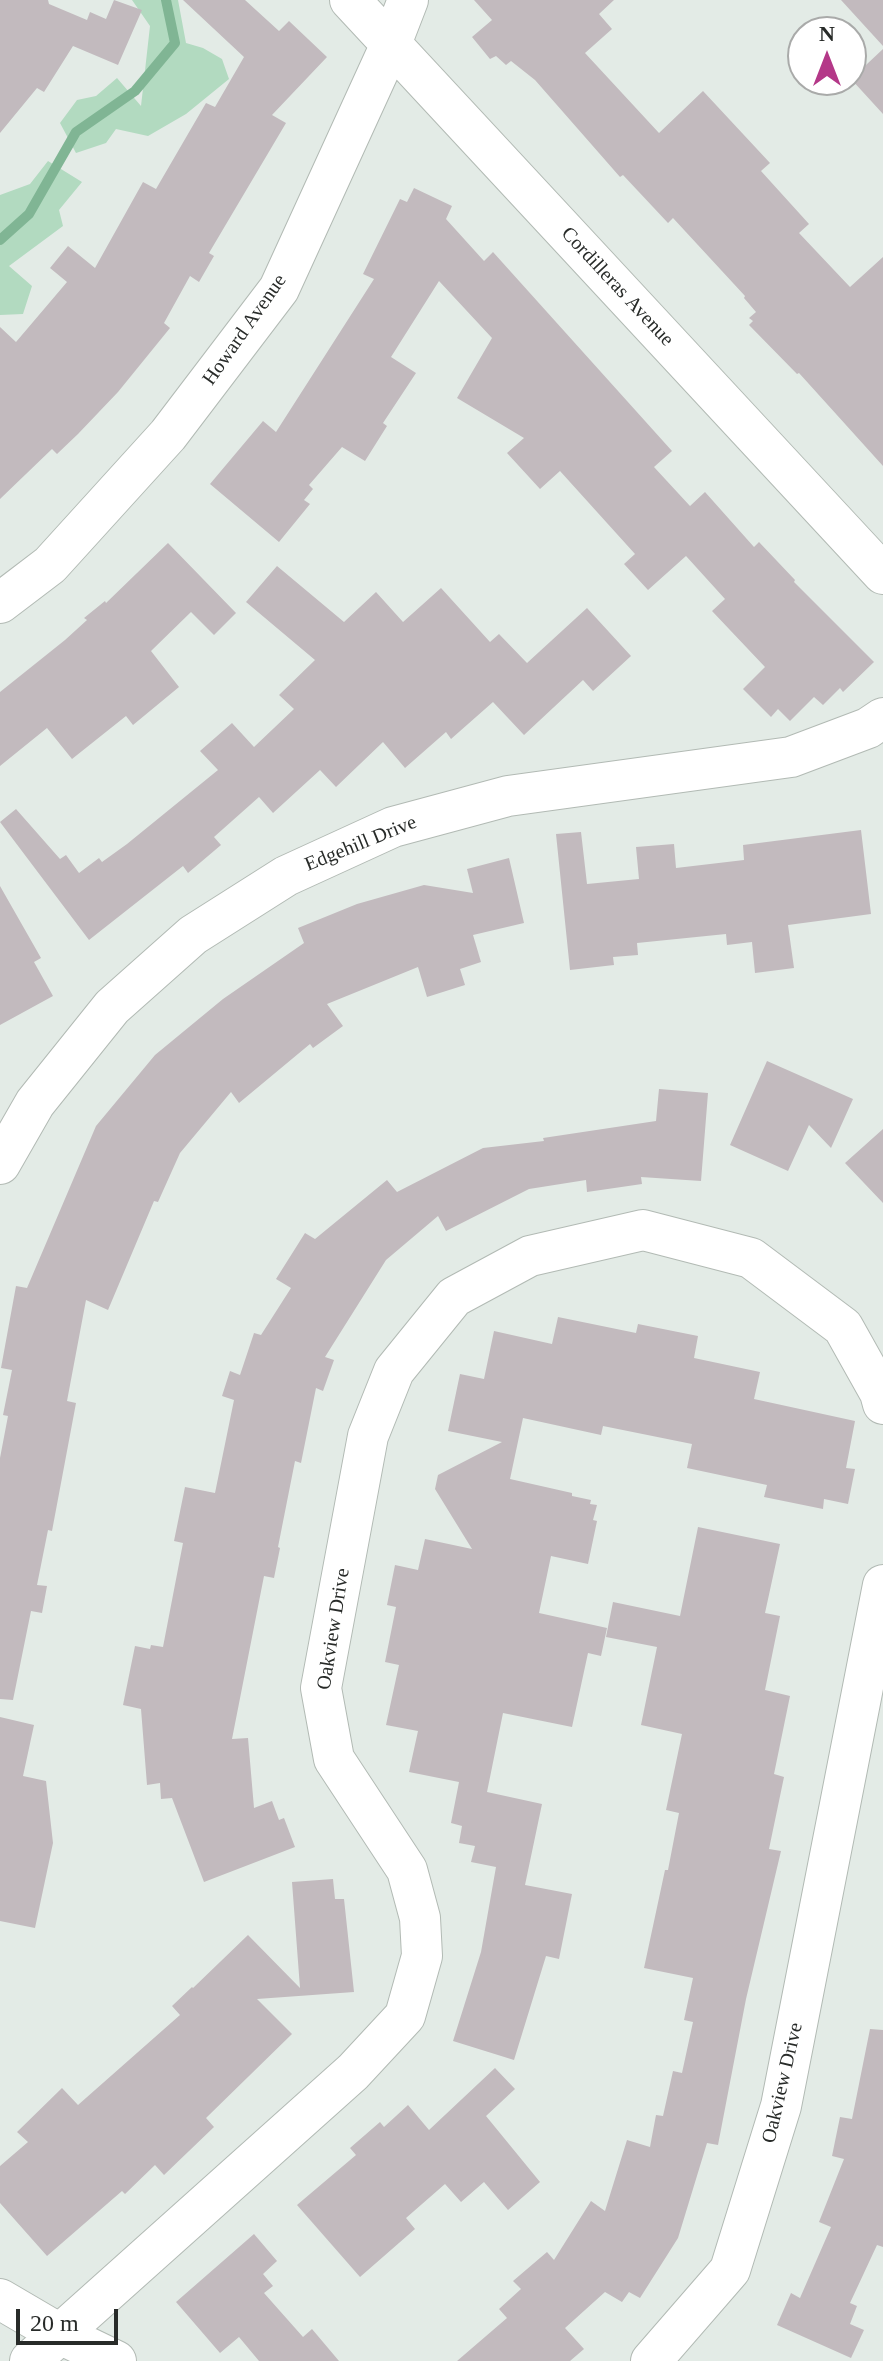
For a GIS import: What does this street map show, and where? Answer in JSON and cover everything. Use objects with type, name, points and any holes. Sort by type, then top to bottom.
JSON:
[{"type":"street","name":"Cordilleras Avenue","points":[[350,0],[883,574]]},
{"type":"street","name":"Howard Avenue","points":[[0,603],[50,565],[168,435],[279,289],[391,44],[408,0]]},
{"type":"street","name":"Edgehill Drive","points":[[0,1164],[35,1103],[112,1007],[193,935],[286,876],[393,827],[508,796],[791,757],[868,728],[883,718]]},
{"type":"street","name":"Oakview Drive","points":[[30,2361],[353,2072],[405,2016],[422,1956],[417,1906],[407,1870],[334,1759],[321,1688],[368,1436],[394,1371],[454,1297],[530,1256],[643,1230],[751,1258],[843,1327],[880,1393],[883,1404]]},
{"type":"street","name":"Oakview Drive","points":[[651,2361],[730,2270],[781,2106],[883,1585]]},
{"type":"street","points":[[0,2299],[58,2333],[116,2361]]},
{"type":"green space","points":[[132,0],[178,0],[186,43],[222,59],[229,79],[186,114],[148,136],[116,129],[106,143],[76,153],[60,123],[77,100],[96,96],[117,78],[141,106],[150,26]]},
{"type":"green space","points":[[48,161],[82,182],[59,210],[63,226],[9,266],[32,286],[23,314],[0,315],[0,195],[30,184]]},
{"type":"building","points":[[0,0],[48,0],[49,4],[87,20],[90,12],[106,19],[114,0],[142,10],[118,65],[73,46],[44,92],[37,88],[0,133]]},
{"type":"building","points":[[183,0],[245,0],[279,31],[289,21],[327,57],[272,115],[286,123],[209,253],[214,256],[199,282],[190,276],[164,323],[170,328],[118,392],[78,434],[57,454],[52,449],[0,499],[0,327],[16,342],[67,282],[50,268],[68,246],[95,268],[143,182],[156,189],[206,103],[215,107],[244,57]]},
{"type":"building","points":[[474,0],[614,0],[599,14],[612,29],[585,53],[659,133],[703,91],[770,163],[761,171],[809,224],[799,233],[850,287],[883,257],[883,466],[799,373],[749,325],[753,321],[749,318],[756,312],[745,296],[673,218],[668,223],[623,175],[620,177],[535,80],[511,61],[506,65],[496,56],[490,59],[472,37],[492,20]]},
{"type":"building","points":[[841,0],[883,0],[883,46],[867,28],[867,16],[856,16]]},
{"type":"building","points":[[883,49],[883,114],[867,96],[867,64]]},
{"type":"building","points":[[414,188],[452,206],[446,219],[484,261],[493,252],[672,451],[654,467],[690,506],[705,492],[754,547],[759,542],[794,582],[874,662],[843,692],[840,688],[823,705],[814,697],[790,721],[778,709],[771,717],[743,689],[765,667],[712,611],[725,599],[686,556],[648,590],[624,564],[635,554],[560,471],[540,489],[507,453],[524,438],[457,398],[492,338],[439,281],[391,357],[416,373],[383,423],[387,426],[365,461],[342,447],[309,485],[313,489],[304,500],[310,504],[279,542],[210,484],[263,421],[276,432],[374,279],[363,274],[400,199],[407,202]]},
{"type":"building","points":[[168,543],[236,613],[214,635],[191,612],[151,651],[179,687],[133,725],[126,716],[72,759],[47,728],[0,766],[0,692],[65,640],[87,620],[84,618],[106,603]]},
{"type":"building","points":[[277,566],[344,622],[376,592],[403,622],[441,588],[490,642],[499,634],[527,663],[587,608],[631,656],[593,691],[583,680],[524,735],[493,702],[451,739],[446,732],[405,768],[383,742],[336,787],[320,770],[273,813],[259,797],[214,837],[221,845],[188,873],[183,866],[89,940],[0,822],[16,809],[60,859],[66,855],[79,873],[99,858],[102,862],[127,844],[218,770],[200,751],[232,723],[254,747],[294,709],[279,695],[315,660],[246,602]]},
{"type":"building","points":[[861,830],[871,914],[788,925],[794,968],[755,973],[752,942],[727,945],[726,934],[637,943],[638,955],[613,957],[614,965],[570,970],[556,834],[581,832],[587,884],[639,879],[636,847],[674,844],[676,868],[744,860],[743,845]]},
{"type":"building","points":[[509,858],[524,923],[473,935],[481,962],[460,969],[465,985],[427,997],[418,967],[327,1004],[343,1026],[313,1048],[310,1044],[239,1103],[231,1092],[180,1153],[158,1202],[154,1201],[108,1310],[86,1300],[67,1401],[76,1403],[52,1531],[48,1530],[37,1585],[47,1586],[42,1613],[31,1611],[13,1700],[0,1699],[0,1458],[8,1416],[3,1415],[12,1370],[1,1368],[16,1286],[27,1288],[96,1126],[155,1055],[223,999],[304,943],[298,928],[357,904],[424,885],[473,893],[467,869]]},
{"type":"building","points":[[0,886],[41,958],[34,962],[53,996],[0,1025]]},
{"type":"building","points":[[767,1061],[853,1099],[831,1148],[809,1125],[788,1171],[730,1145]]},
{"type":"building","points":[[659,1089],[708,1093],[701,1181],[641,1177],[642,1184],[587,1192],[586,1180],[529,1189],[446,1231],[438,1216],[386,1260],[325,1357],[334,1360],[323,1391],[316,1388],[301,1463],[295,1461],[274,1578],[264,1576],[232,1739],[248,1738],[254,1808],[272,1801],[279,1820],[284,1818],[295,1847],[204,1882],[172,1798],[161,1799],[160,1783],[147,1785],[141,1709],[123,1705],[135,1646],[150,1649],[151,1645],[163,1647],[183,1543],[174,1541],[185,1487],[215,1493],[234,1400],[222,1396],[230,1371],[240,1375],[254,1333],[261,1335],[291,1288],[276,1279],[305,1233],[315,1239],[387,1180],[397,1192],[483,1148],[544,1141],[543,1138],[656,1121]]},
{"type":"building","points":[[883,1129],[883,1203],[845,1163]]},
{"type":"building","points":[[558,1317],[636,1333],[638,1324],[698,1336],[694,1358],[760,1372],[754,1399],[855,1421],[846,1468],[855,1469],[848,1504],[824,1499],[823,1509],[764,1497],[767,1485],[687,1468],[692,1444],[603,1426],[601,1435],[523,1418],[510,1479],[572,1493],[572,1496],[591,1500],[590,1504],[597,1505],[593,1520],[597,1521],[588,1564],[551,1556],[539,1613],[607,1628],[601,1656],[588,1653],[572,1727],[503,1713],[487,1792],[542,1804],[525,1885],[572,1894],[559,1959],[546,1956],[514,2060],[453,2041],[481,1952],[496,1867],[471,1862],[475,1846],[459,1843],[462,1826],[451,1823],[459,1782],[409,1772],[418,1731],[386,1725],[399,1665],[385,1662],[396,1607],[387,1605],[395,1565],[418,1570],[425,1539],[472,1549],[435,1489],[438,1475],[502,1442],[448,1431],[460,1374],[484,1379],[494,1331],[552,1344]]},
{"type":"building","points":[[698,1527],[780,1544],[765,1613],[780,1616],[765,1690],[790,1696],[774,1774],[784,1777],[769,1849],[781,1851],[746,1999],[718,2145],[707,2143],[678,2238],[640,2298],[629,2292],[622,2302],[605,2292],[565,2328],[584,2349],[570,2361],[457,2361],[507,2318],[499,2309],[521,2289],[513,2281],[547,2252],[554,2260],[591,2201],[605,2211],[627,2140],[650,2147],[656,2115],[663,2116],[673,2071],[682,2073],[693,2022],[684,2020],[693,1978],[644,1968],[679,1813],[666,1810],[682,1734],[641,1725],[657,1647],[606,1637],[613,1602],[680,1616]]},
{"type":"building","points":[[0,1717],[34,1725],[23,1776],[46,1781],[53,1843],[35,1928],[0,1921]]},
{"type":"building","points":[[333,1879],[335,1899],[344,1899],[354,1992],[257,1999],[292,2034],[206,2118],[214,2127],[164,2175],[155,2165],[125,2194],[122,2191],[47,2256],[0,2203],[0,2166],[28,2142],[17,2132],[62,2088],[78,2105],[180,2015],[172,2006],[248,1935],[300,1988],[292,1882]]},
{"type":"building","points":[[870,2029],[883,2030],[883,2247],[877,2245],[850,2303],[857,2306],[850,2324],[864,2330],[851,2358],[777,2325],[791,2293],[800,2298],[831,2227],[819,2222],[844,2159],[832,2156],[840,2117],[852,2119]]},
{"type":"building","points":[[495,2068],[515,2089],[486,2116],[540,2182],[508,2210],[484,2182],[461,2202],[445,2184],[406,2218],[415,2229],[360,2277],[297,2205],[356,2155],[350,2148],[380,2122],[384,2127],[408,2105],[429,2130]]},
{"type":"building","points":[[254,2234],[277,2261],[263,2274],[273,2286],[264,2293],[303,2337],[312,2329],[339,2361],[259,2361],[239,2337],[220,2353],[176,2302]]},
{"type":"waterway","points":[[0,240],[29,214],[76,132],[135,91],[175,43],[166,0]]}]
